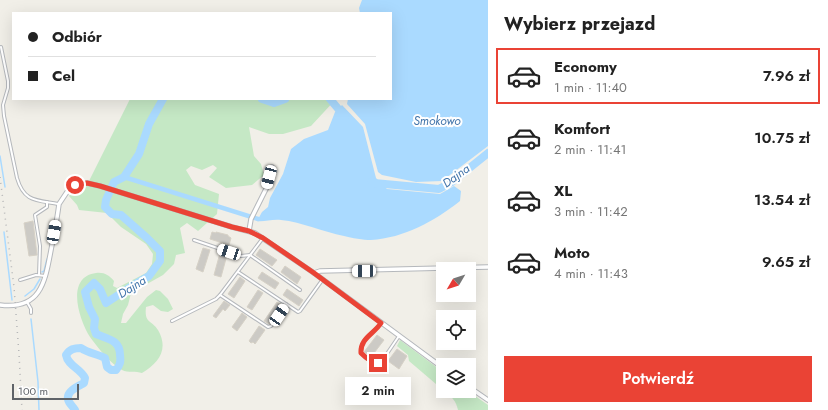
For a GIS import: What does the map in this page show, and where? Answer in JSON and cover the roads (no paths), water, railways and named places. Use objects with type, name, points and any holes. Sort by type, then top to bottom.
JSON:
[{"type":"street","points":[[249,231],[251,219],[267,187],[272,167]]},
{"type":"street","points":[[0,305],[13,306],[27,302],[39,292],[46,276],[59,204],[67,192],[75,185],[87,183],[249,231],[263,238],[323,279],[436,363]]},
{"type":"street","points":[[314,273],[320,271],[488,268]]},
{"type":"street","points":[[476,392],[488,400]]},
{"type":"lane","points":[[1,47],[8,81],[8,88],[3,105],[4,116],[18,182],[22,191],[27,197],[35,200],[59,204]]},
{"type":"lane","points":[[39,275],[40,246],[35,215],[47,208],[47,202]]},
{"type":"lane","points":[[172,321],[216,299],[263,238]]},
{"type":"lane","points":[[194,240],[241,256],[250,255],[300,290]]},
{"type":"lane","points":[[238,272],[298,312],[323,279]]},
{"type":"lane","points":[[20,280],[39,275],[46,276]]},
{"type":"lane","points":[[220,295],[268,327],[271,326],[286,304]]},
{"type":"lane","points":[[27,302],[31,309],[30,313]]},
{"type":"lane","points":[[381,323],[374,332],[363,341],[361,353],[364,356],[375,363],[382,361],[399,336]]},
{"type":"water","name":"Smokowo","points":[[362,0],[488,0],[488,146],[442,181],[416,182],[382,175],[378,172],[365,124],[347,104],[348,100],[392,100],[392,12],[360,12],[359,8]]},
{"type":"water","points":[[342,105],[363,127],[376,178],[387,189],[440,194],[454,186],[461,191],[460,201],[430,222],[407,232],[383,239],[358,239],[289,221],[257,221],[262,212],[268,207],[270,198],[283,174],[291,149],[304,139],[328,130],[335,112]]},
{"type":"waterway","name":"Dajna","points":[[75,410],[69,402],[68,395],[72,390],[84,383],[85,378],[67,359],[66,355],[69,351],[72,349],[81,348],[105,358],[107,367],[111,370],[116,370],[120,362],[119,350],[116,343],[96,334],[94,328],[95,319],[89,307],[85,292],[94,283],[100,289],[106,303],[149,276],[160,261],[160,251],[147,238],[121,215],[112,214],[105,207],[106,200],[114,182],[124,177],[139,154],[149,124],[162,100]]},
{"type":"waterway","name":"Dajna","points":[[265,100],[274,103],[282,100]]},
{"type":"waterway","name":"Dajna","points":[[331,100],[345,117]]},
{"type":"waterway","name":"Dajna","points":[[372,181],[374,183],[439,189],[452,182],[488,153]]},
{"type":"waterway","points":[[0,156],[5,187]]},
{"type":"waterway","points":[[124,177],[258,219]]},
{"type":"waterway","points":[[4,232],[12,300]]},
{"type":"waterway","points":[[42,272],[44,271],[47,259]]},
{"type":"waterway","points":[[25,296],[34,289],[40,279]]},
{"type":"waterway","points":[[31,319],[38,382],[39,410]]},
{"type":"railway","points":[[0,177],[14,287],[22,410]]}]
